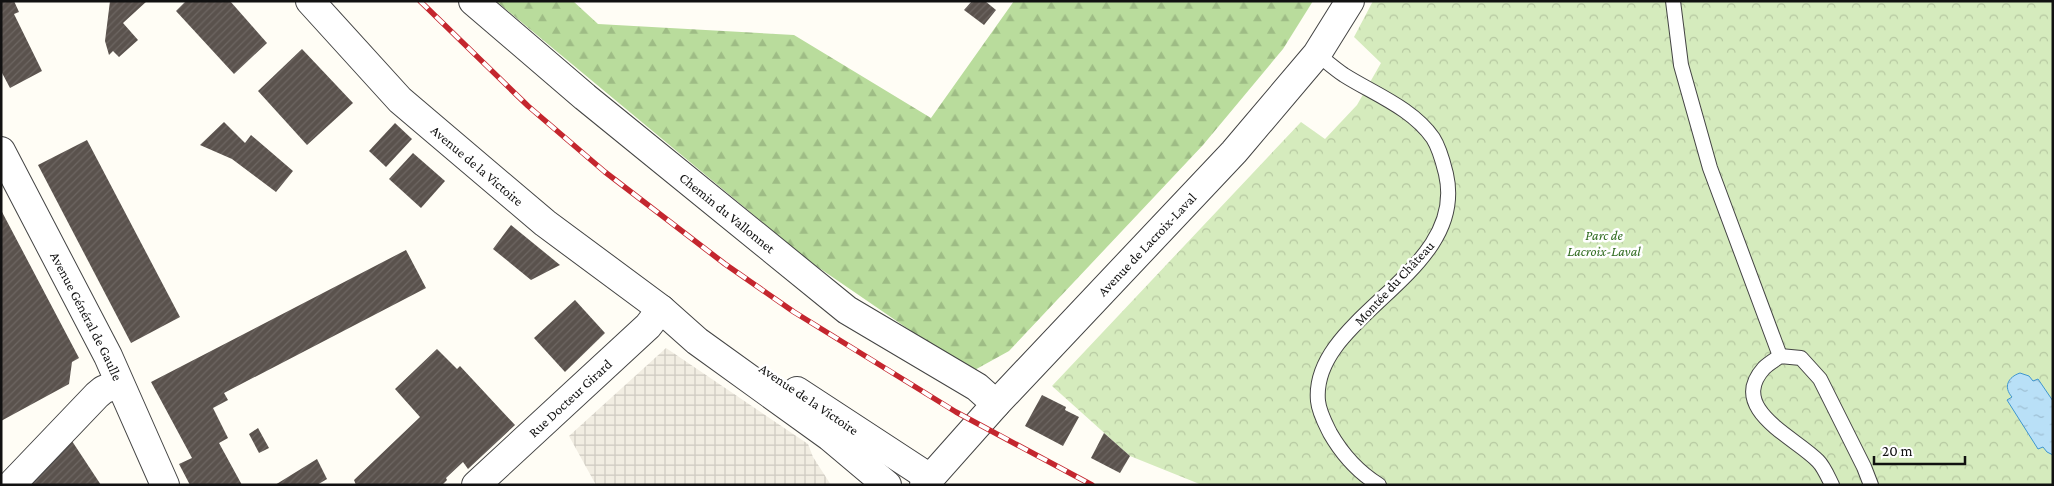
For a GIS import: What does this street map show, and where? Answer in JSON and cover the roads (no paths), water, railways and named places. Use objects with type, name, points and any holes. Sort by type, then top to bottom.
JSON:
[{"type":"street","name":"Avenue de la Victoire","points":[[310,1],[400,100],[545,223],[661,309],[697,341],[830,437],[887,485]]},
{"type":"street","name":"Chemin du Vallonnet","points":[[473,1],[584,97],[847,310],[977,387],[996,404]]},
{"type":"street","name":"Avenue de Lacroix-Laval","points":[[927,481],[996,404],[1234,152],[1317,54],[1350,1]]},
{"type":"street","name":"Avenue Général de Gaulle","points":[[1,151],[108,356],[165,485]]},
{"type":"street","name":"Avenue de la Victoire","points":[[661,309],[707,331],[927,481]]},
{"type":"street","name":"Rue Docteur Girard","points":[[476,485],[648,326],[661,309]]},
{"type":"street","points":[[11,485],[97,395],[103,390],[119,383]]},
{"type":"lane","points":[[1673,1],[1681,65],[1710,168],[1780,356]]},
{"type":"lane","name":"Montée du Château","points":[[1317,54],[1344,74],[1406,111],[1420,124],[1434,139],[1442,158],[1448,182],[1448,207],[1442,228],[1428,250],[1344,338],[1327,360],[1319,379],[1318,401],[1323,418],[1331,433],[1349,460],[1367,477],[1379,485]]},
{"type":"lane","points":[[1832,485],[1819,462],[1766,420],[1755,404],[1754,386],[1764,368],[1780,356],[1801,358],[1820,379],[1872,485]]},
{"type":"water","points":[[2020,373],[2029,376],[2033,381],[2038,379],[2053,401],[2053,455],[2043,447],[2038,449],[2007,400],[2012,397],[2008,390],[2008,383],[2012,377]]},
{"type":"railway","points":[[420,1],[528,106],[605,172],[725,264],[794,312],[956,412],[1092,485]]},
{"type":"park label","name":"Parc de Lacroix-Laval","points":[[1604,244]]}]
